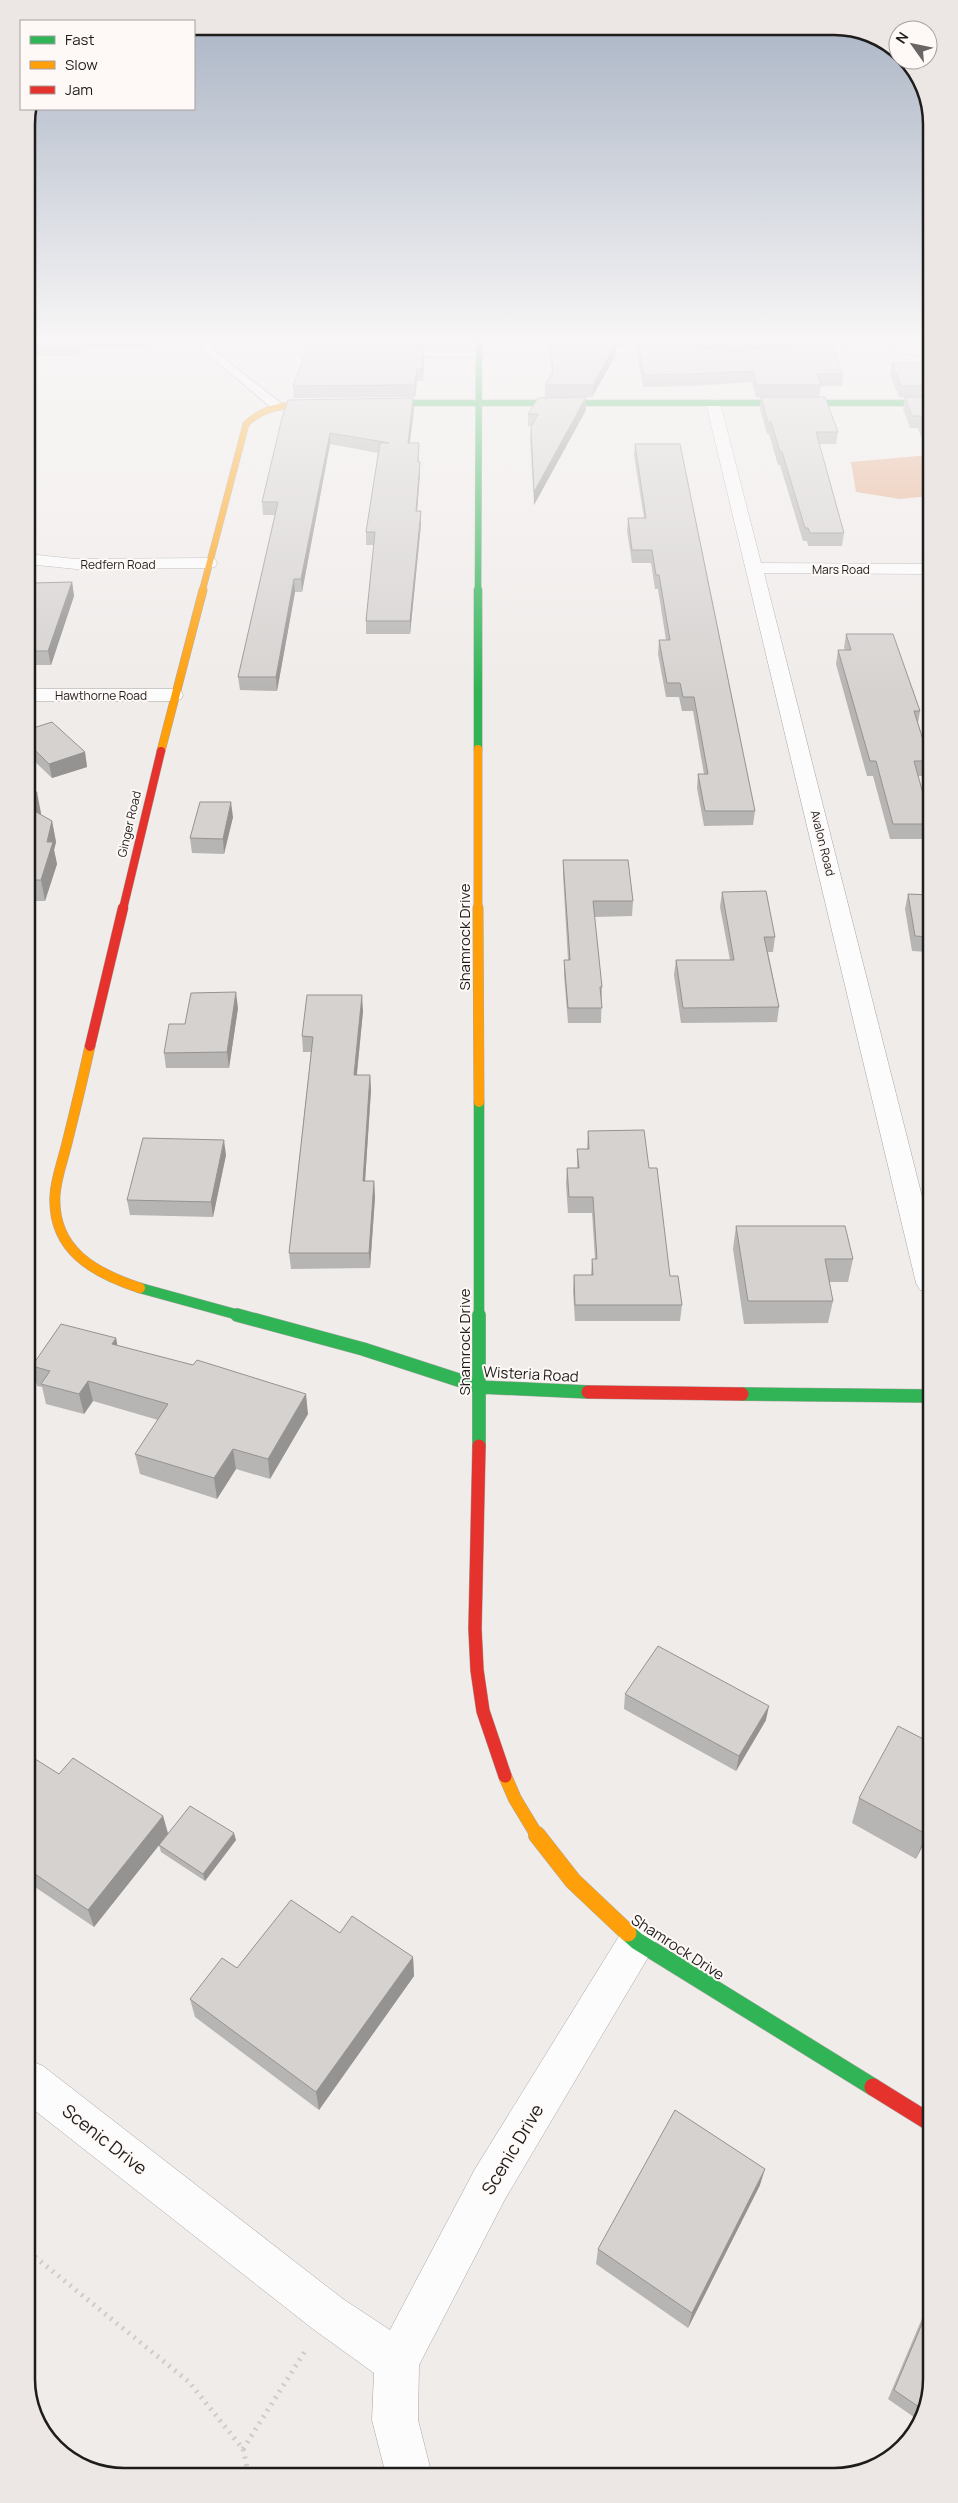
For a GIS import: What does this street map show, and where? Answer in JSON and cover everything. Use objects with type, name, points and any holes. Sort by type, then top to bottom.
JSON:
[{"type":"street","name":"Ginger Road","points":[[67,1246],[60,1234],[53,1212],[55,1193],[174,696],[236,460]]},
{"type":"street","name":"Shamrock Drive","points":[[478,460],[480,1387],[477,1646],[482,1708],[495,1751],[510,1788],[535,1831],[564,1872],[599,1910],[637,1941],[923,2119]]},
{"type":"street","name":"Avalon Road","points":[[727,460],[820,828],[923,1254]]},
{"type":"street","name":"Redfern Road","points":[[35,560],[76,564],[209,563]]},
{"type":"street","name":"Mars Road","points":[[754,568],[923,569]]},
{"type":"street","name":"Hawthorne Road","points":[[35,695],[174,696]]},
{"type":"street","name":"Wisteria Road","points":[[67,1246],[93,1270],[120,1283],[363,1349],[480,1387],[590,1392],[923,1396]]},
{"type":"street","name":"Scenic Drive","points":[[407,2468],[395,2420],[397,2362],[490,2184],[637,1941]]},
{"type":"street","name":"Scenic Drive","points":[[35,2085],[328,2314],[397,2362]]},
{"type":"path","points":[[35,2256],[189,2382],[243,2450],[247,2468]]},
{"type":"path","points":[[243,2450],[328,2314]]},
{"type":"shaded area","points":[[923,460],[923,497],[900,499],[856,492],[851,462]]},
{"type":"building","points":[[272,460],[325,460],[301,579],[294,579],[276,677],[238,677],[278,502],[262,502]]},
{"type":"building","points":[[377,460],[418,460],[418,462],[420,462],[416,511],[421,511],[410,621],[366,621],[375,532],[366,532]]},
{"type":"building","points":[[533,460],[552,460],[534,492]]},
{"type":"building","points":[[637,460],[683,460],[755,811],[705,811],[698,774],[708,774],[694,697],[683,697],[680,683],[667,683],[659,640],[670,640],[659,575],[656,575],[652,550],[632,550],[628,518],[646,518]]},
{"type":"building","points":[[784,460],[824,460],[844,533],[810,533],[808,528],[805,528]]},
{"type":"building","points":[[72,582],[48,651],[35,651],[35,583]]},
{"type":"building","points":[[846,634],[893,634],[920,711],[914,711],[923,740],[923,761],[914,761],[923,793],[923,824],[893,824],[876,761],[870,761],[838,650],[851,650]]},
{"type":"building","points":[[52,722],[85,752],[49,764],[35,750],[35,727]]},
{"type":"building","points":[[200,802],[231,802],[223,839],[190,838]]},
{"type":"building","points":[[35,811],[52,821],[47,842],[53,842],[41,880],[35,880]]},
{"type":"building","points":[[563,860],[628,860],[633,901],[593,901],[602,987],[600,987],[602,1008],[568,1008],[564,960],[570,960]]},
{"type":"building","points":[[766,891],[775,937],[764,937],[779,1007],[683,1008],[676,960],[734,960],[722,892]]},
{"type":"building","points":[[908,894],[923,895],[923,937],[915,936]]},
{"type":"building","points":[[236,992],[227,1052],[164,1053],[169,1024],[185,1024],[191,993]]},
{"type":"building","points":[[307,995],[362,995],[354,1075],[370,1075],[363,1181],[374,1181],[369,1253],[289,1253],[313,1037],[302,1036]]},
{"type":"building","points":[[644,1130],[649,1168],[657,1168],[670,1276],[678,1276],[682,1305],[575,1305],[574,1275],[593,1275],[592,1259],[597,1259],[593,1197],[569,1197],[567,1168],[579,1168],[577,1149],[589,1149],[588,1131]]},
{"type":"building","points":[[143,1138],[224,1140],[211,1202],[127,1200]]},
{"type":"building","points":[[736,1226],[845,1226],[853,1259],[825,1259],[833,1301],[748,1301]]},
{"type":"building","points":[[61,1324],[116,1338],[112,1344],[193,1365],[197,1360],[306,1394],[268,1459],[233,1449],[214,1478],[135,1454],[168,1404],[88,1381],[79,1394],[41,1384],[50,1371],[35,1367],[35,1362]]},
{"type":"building","points":[[658,1646],[769,1706],[739,1756],[625,1694]]},
{"type":"building","points":[[898,1726],[923,1739],[923,1832],[859,1798]]},
{"type":"building","points":[[73,1758],[163,1816],[88,1910],[35,1874],[35,1759],[59,1774]]},
{"type":"building","points":[[190,1806],[234,1833],[203,1874],[159,1845]]},
{"type":"building","points":[[291,1900],[340,1933],[352,1916],[413,1957],[316,2092],[190,1999],[222,1958],[237,1968]]},
{"type":"building","points":[[675,2110],[765,2169],[692,2313],[598,2249]]},
{"type":"building","points":[[923,2321],[923,2385],[918,2407],[894,2390]]},
{"type":"traffic: fast","points":[[478,749],[479,460]]},
{"type":"traffic: fast","points":[[479,1102],[479,1446]]},
{"type":"traffic: fast","points":[[140,1288],[363,1349],[480,1387],[588,1392]]},
{"type":"traffic: fast","points":[[742,1394],[923,1396]]},
{"type":"traffic: fast","points":[[628,1933],[637,1941],[873,2087]]},
{"type":"traffic: slow","points":[[161,751],[237,460]]},
{"type":"traffic: slow","points":[[478,749],[479,1102]]},
{"type":"traffic: slow","points":[[90,1046],[57,1181],[55,1213],[59,1229],[67,1244],[78,1256],[107,1276],[140,1288]]},
{"type":"traffic: slow","points":[[505,1776],[515,1799],[541,1842],[573,1881],[628,1933]]},
{"type":"traffic: jam","points":[[90,1046],[161,751]]},
{"type":"traffic: jam","points":[[588,1392],[742,1394]]},
{"type":"traffic: jam","points":[[479,1446],[475,1629],[477,1670],[483,1711],[505,1776]]},
{"type":"traffic: jam","points":[[873,2087],[923,2118]]}]
